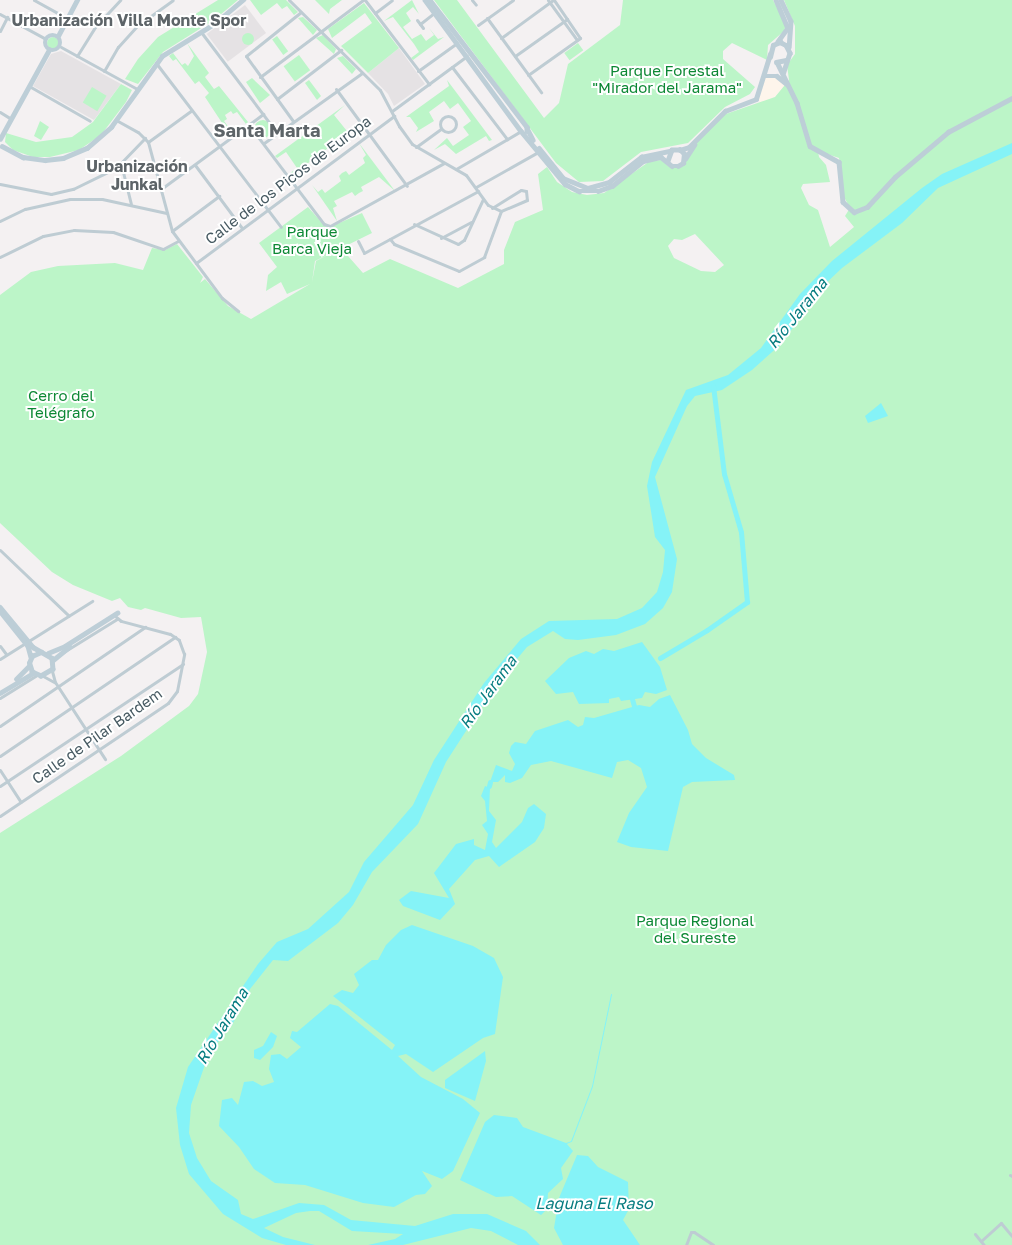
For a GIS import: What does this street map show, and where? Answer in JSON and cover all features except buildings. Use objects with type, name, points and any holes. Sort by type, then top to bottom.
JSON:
[{"type":"street","points":[[34,0],[67,18]]},
{"type":"street","points":[[77,0],[58,36],[61,47],[137,89]]},
{"type":"street","points":[[77,56],[95,27],[120,0]]},
{"type":"street","points":[[104,71],[118,47],[137,26],[173,0]]},
{"type":"street","points":[[0,14],[46,39],[49,50],[0,139],[1,147],[31,159],[63,158],[93,144],[116,120],[156,62],[178,43],[201,31],[243,0]]},
{"type":"street","points":[[289,0],[380,90],[394,116],[416,147],[456,169],[477,189],[492,208],[501,212]]},
{"type":"street","points":[[260,77],[364,0],[429,84]]},
{"type":"street","points":[[375,13],[392,0]]},
{"type":"street","points":[[426,0],[555,170],[580,187],[604,185],[641,157],[689,147],[725,111],[756,99],[775,43],[788,34],[791,21],[780,0]]},
{"type":"street","points":[[430,0],[538,152],[565,184],[589,192],[612,186],[650,158],[661,157],[675,166],[684,160],[699,136]]},
{"type":"street","points":[[472,0],[476,5]]},
{"type":"street","points":[[478,25],[513,0]]},
{"type":"street","points":[[776,0],[787,22],[789,49],[784,75]]},
{"type":"street","points":[[501,38],[551,1],[565,20],[578,40],[528,75]]},
{"type":"street","points":[[294,121],[246,56],[301,12]]},
{"type":"street","points":[[423,28],[419,22],[435,13]]},
{"type":"street","points":[[0,31],[7,18]]},
{"type":"street","points":[[487,18],[541,92]]},
{"type":"street","points":[[515,56],[565,20]]},
{"type":"street","points":[[201,31],[277,133]]},
{"type":"street","points":[[46,39],[52,34],[58,36]]},
{"type":"street","points":[[418,71],[457,43]]},
{"type":"street","points":[[775,43],[784,43],[789,49]]},
{"type":"street","points":[[49,50],[54,51],[61,47]]},
{"type":"street","points":[[277,99],[341,50]]},
{"type":"street","points":[[770,54],[777,62],[791,89],[810,146],[818,153],[838,160],[843,202],[849,210],[857,212],[867,207],[895,177],[945,135],[1012,98]]},
{"type":"street","points":[[392,111],[467,56]]},
{"type":"street","points":[[767,70],[777,62],[786,60]]},
{"type":"street","points":[[156,62],[281,227]]},
{"type":"street","points":[[356,75],[357,67]]},
{"type":"street","points":[[452,67],[507,139]]},
{"type":"street","points":[[264,143],[356,75],[363,73]]},
{"type":"street","points":[[764,76],[777,76],[791,89]]},
{"type":"street","points":[[30,86],[90,121]]},
{"type":"street","points":[[336,90],[407,186]]},
{"type":"street","points":[[148,142],[192,110]]},
{"type":"street","points":[[0,112],[11,119]]},
{"type":"street","points":[[161,189],[263,114]]},
{"type":"street","name":"Calle de los Picos de Europa","points":[[196,263],[394,116]]},
{"type":"street","points":[[416,147],[442,128],[444,117],[455,120],[453,130],[442,128]]},
{"type":"street","points":[[116,120],[145,138],[148,142],[172,231],[222,298],[238,311]]},
{"type":"street","points":[[249,124],[324,224],[333,225],[407,186],[444,163]]},
{"type":"street","points":[[456,169],[523,130]]},
{"type":"street","points":[[0,184],[51,194],[68,190],[97,179],[121,164],[145,138]]},
{"type":"street","points":[[680,150],[684,160]]},
{"type":"street","points":[[668,160],[670,151]]},
{"type":"street","points":[[358,241],[364,252],[477,189],[538,152]]},
{"type":"street","points":[[121,164],[131,204]]},
{"type":"street","points":[[195,165],[242,228]]},
{"type":"street","points":[[68,190],[70,199]]},
{"type":"street","points":[[390,239],[394,244],[459,271],[484,257],[501,212],[527,200],[526,191],[521,190],[492,208]]},
{"type":"street","points":[[51,194],[52,201]]},
{"type":"street","points":[[172,231],[219,196]]},
{"type":"street","points":[[0,220],[52,201],[70,199],[102,199],[166,213]]},
{"type":"street","points":[[414,224],[455,244],[462,242],[483,199]]},
{"type":"street","points":[[440,238],[472,222]]},
{"type":"street","points":[[0,257],[36,238],[74,230],[113,232],[163,249],[178,241]]},
{"type":"street","points":[[0,550],[70,616]]},
{"type":"street","points":[[0,659],[92,601]]},
{"type":"street","points":[[0,607],[27,642],[31,657],[29,666],[0,692]]},
{"type":"street","points":[[0,612],[27,642],[41,652],[47,653],[65,646],[116,612],[116,617]]},
{"type":"street","points":[[116,617],[175,637]]},
{"type":"street","points":[[106,758],[58,687],[52,671],[53,660],[59,653],[116,617]]},
{"type":"street","points":[[0,726],[145,627]]},
{"type":"street","points":[[0,756],[175,637]]},
{"type":"street","name":"Calle de Pilar Bardem","points":[[0,816],[172,699],[180,686],[184,651],[175,637]]},
{"type":"street","points":[[0,646],[6,654]]},
{"type":"street","points":[[31,657],[41,652]]},
{"type":"street","points":[[47,653],[53,660]]},
{"type":"street","points":[[0,786],[183,664]]},
{"type":"street","points":[[29,666],[35,674]]},
{"type":"street","points":[[44,676],[52,671]]},
{"type":"street","points":[[0,692],[35,674],[55,682]]},
{"type":"street","points":[[0,698],[35,674]]},
{"type":"street","points":[[0,770],[21,802]]},
{"type":"street","points":[[981,1241],[1002,1223],[1012,1236]]},
{"type":"street","points":[[686,1245],[690,1232],[694,1232],[713,1245]]},
{"type":"street","points":[[975,1234],[984,1245]]},
{"type":"shaded area","points":[[245,5],[266,33],[228,62],[207,34]]},
{"type":"shaded area","points":[[399,48],[425,84],[394,106],[388,94],[368,73]]},
{"type":"shaded area","points":[[61,51],[121,84],[94,120],[33,86],[51,54]]},
{"type":"shaded area","points":[[765,77],[776,77],[786,85],[775,97],[761,103],[758,100]]},
{"type":"green space","points":[[218,0],[238,0],[214,20],[163,52],[138,84],[125,79],[138,59],[158,37]]},
{"type":"green space","points":[[250,0],[286,0],[298,12],[294,15],[287,6],[282,9],[277,3],[261,15]]},
{"type":"green space","points":[[315,0],[342,0],[330,9],[329,14]]},
{"type":"green space","points":[[412,0],[419,14],[413,7],[406,13],[411,21],[403,27],[412,39],[421,34],[426,41],[434,35],[429,28],[438,39],[444,37],[413,60],[411,58],[419,52],[414,44],[393,17],[384,21]]},
{"type":"green space","name":"Parque Forestal \"Mirador del Jarama\"","points":[[434,0],[457,0],[544,118],[559,103],[568,64],[620,25],[623,0],[773,0],[786,25],[784,31],[768,45],[767,60],[732,43],[723,51],[723,59],[755,87],[750,94],[725,107],[688,143],[641,152],[603,181],[579,182],[556,163]]},
{"type":"green space","points":[[784,0],[1012,0],[1012,1245],[0,1245],[0,833],[121,756],[189,706],[198,694],[207,652],[201,617],[181,618],[145,608],[141,610],[128,607],[120,598],[112,601],[73,585],[52,572],[0,523],[0,295],[31,272],[58,266],[115,263],[143,270],[152,248],[165,250],[177,244],[203,277],[200,283],[205,279],[228,306],[251,319],[310,284],[287,294],[281,282],[266,291],[268,275],[277,267],[259,243],[308,207],[323,224],[330,227],[362,213],[372,233],[341,248],[363,273],[390,259],[458,288],[504,264],[504,250],[515,222],[543,210],[538,174],[547,167],[557,182],[572,192],[587,195],[604,193],[650,161],[661,160],[671,168],[679,168],[699,139],[723,115],[775,97],[789,80],[787,65],[795,54],[795,26]],"holes":[[[818,151],[839,158],[844,197],[850,208],[845,216],[854,227],[830,247],[818,210],[809,205],[801,188],[803,184],[830,182],[826,165],[819,157]],[[695,234],[724,265],[715,272],[701,271],[674,258],[668,246],[674,239],[682,240]]]},
{"type":"green space","points":[[364,3],[399,48],[368,73],[341,46],[372,23],[365,13],[332,38],[328,29]]},
{"type":"green space","points":[[303,17],[317,30],[313,35],[298,18]]},
{"type":"green space","points":[[246,33],[250,33],[254,39],[250,45],[246,45],[242,41],[242,37]]},
{"type":"green space","points":[[323,35],[336,49],[334,54],[316,38]]},
{"type":"green space","points":[[277,36],[288,51],[283,55],[272,40]]},
{"type":"green space","points":[[51,37],[55,37],[59,43],[55,49],[51,49],[47,45],[47,41]]},
{"type":"green space","points":[[187,43],[209,73],[205,77],[214,89],[219,86],[248,122],[246,124],[237,112],[233,114],[231,111],[225,115],[227,119],[224,121],[233,133],[230,135],[205,97],[209,93],[199,81],[195,84],[176,59],[173,61],[169,56],[173,53],[182,65],[185,63],[188,66],[194,56]]},
{"type":"green space","points":[[578,43],[583,50],[570,60],[564,53]]},
{"type":"green space","points":[[299,55],[310,70],[295,82],[284,66]]},
{"type":"green space","points":[[343,56],[356,69],[352,74],[337,58]]},
{"type":"green space","points":[[252,78],[270,95],[260,103],[246,82]]},
{"type":"green space","points":[[309,80],[321,96],[317,100],[305,83]]},
{"type":"green space","points":[[447,80],[492,140],[489,141],[486,136],[456,154],[445,144],[434,150],[447,138],[453,146],[469,135],[463,127],[471,121],[458,103],[450,109],[444,101],[429,112],[434,121],[416,132],[418,128],[410,117],[406,117],[449,86]]},
{"type":"green space","points":[[121,84],[132,90],[126,102],[101,135],[79,150],[50,157],[33,157],[13,150],[5,142],[6,133],[36,142],[72,137],[93,122]]},
{"type":"green space","points":[[92,87],[107,96],[97,111],[83,102]]},
{"type":"green space","points":[[345,105],[334,115],[351,136],[348,133],[291,176],[289,174],[297,168],[286,152],[277,158],[275,156]]},
{"type":"green space","points":[[259,120],[267,120],[272,125],[270,136],[259,138],[254,133],[254,125]]},
{"type":"green space","points":[[40,121],[49,127],[41,140],[34,136]]},
{"type":"green space","points":[[359,143],[395,191],[379,177],[361,187],[363,191],[355,196],[352,192],[334,201],[337,206],[333,208],[337,221],[312,185],[318,192],[322,189],[325,193],[341,181],[339,176],[342,173],[346,171],[349,175],[365,163],[363,158],[366,155]]},
{"type":"water","points":[[1012,143],[1012,154],[938,188],[902,223],[842,268],[822,287],[781,344],[752,370],[722,390],[695,396],[687,406],[655,477],[677,559],[672,592],[663,608],[645,624],[616,635],[578,640],[565,639],[553,631],[527,647],[497,683],[446,762],[418,824],[372,872],[353,905],[338,923],[288,961],[273,960],[250,989],[232,1025],[209,1053],[191,1105],[189,1133],[197,1158],[211,1181],[238,1200],[241,1214],[253,1219],[299,1203],[324,1205],[351,1220],[415,1226],[453,1214],[487,1214],[526,1231],[540,1245],[518,1245],[491,1231],[471,1228],[403,1245],[368,1245],[395,1239],[403,1234],[352,1231],[319,1211],[310,1211],[296,1213],[264,1228],[283,1237],[315,1245],[286,1245],[262,1238],[223,1214],[189,1174],[180,1145],[176,1108],[188,1067],[258,964],[277,942],[308,929],[349,892],[364,862],[413,805],[434,760],[484,683],[521,639],[549,621],[617,619],[642,608],[657,592],[663,572],[665,550],[655,537],[647,486],[652,462],[686,390],[728,375],[761,348],[800,294],[832,261],[922,188],[942,174]]},
{"type":"water","points":[[881,403],[888,416],[868,423],[865,416]]},
{"type":"water","points":[[642,642],[660,667],[667,690],[656,694],[645,692],[642,698],[621,701],[619,697],[609,699],[609,703],[579,704],[573,692],[556,694],[545,681],[569,658],[586,651],[594,654],[603,649],[614,651]]},
{"type":"water","points":[[670,695],[688,730],[692,744],[706,758],[734,775],[735,780],[692,782],[683,787],[668,851],[631,847],[617,842],[629,813],[647,787],[641,768],[628,760],[617,762],[612,778],[551,761],[531,765],[522,778],[510,783],[505,782],[505,775],[498,782],[490,782],[496,765],[512,771],[515,764],[509,753],[511,746],[515,742],[526,744],[535,731],[568,720],[578,727],[583,725],[585,717],[594,718],[639,705],[650,707],[659,699]]},
{"type":"water","points":[[485,786],[490,788],[489,811],[496,820],[492,842],[496,848],[522,822],[528,808],[534,804],[546,814],[544,828],[535,842],[499,867],[489,856],[475,860],[449,889],[455,904],[440,920],[403,906],[399,900],[411,891],[449,898],[434,873],[456,844],[474,839],[474,845],[485,850],[488,834],[482,825],[487,821],[485,801],[481,796]]},
{"type":"water","points":[[412,925],[473,946],[494,958],[503,977],[495,1034],[483,1038],[433,1072],[406,1054],[398,1056],[421,1077],[463,1099],[480,1113],[453,1171],[442,1179],[422,1171],[432,1186],[425,1194],[416,1195],[394,1207],[363,1203],[305,1185],[275,1183],[254,1169],[239,1147],[219,1126],[222,1100],[232,1098],[238,1105],[244,1082],[253,1081],[262,1086],[274,1082],[269,1069],[271,1055],[280,1054],[287,1059],[301,1047],[290,1038],[292,1031],[297,1032],[330,1004],[338,1006],[392,1050],[395,1045],[333,996],[342,990],[353,993],[359,985],[354,974],[372,960],[378,960],[386,945],[401,930]]},
{"type":"water","points":[[271,1032],[277,1036],[273,1047],[260,1060],[254,1058],[254,1050],[263,1046]]},
{"type":"water","points":[[485,1051],[486,1061],[475,1101],[445,1088],[445,1080]]},
{"type":"water","points":[[494,1115],[517,1118],[523,1127],[566,1143],[573,1151],[561,1168],[563,1179],[548,1193],[547,1209],[541,1215],[512,1196],[496,1197],[460,1180],[485,1122]]},
{"type":"water","name":"Laguna El Raso","points":[[577,1155],[588,1156],[598,1167],[628,1182],[629,1209],[623,1220],[640,1245],[563,1245],[554,1228],[559,1198]]},
{"type":"waterway","points":[[660,658],[707,630],[747,602],[741,532],[724,474],[713,386]]},
{"type":"waterway","name":"Río Jarama","points":[[632,699],[634,706]]},
{"type":"waterway","points":[[489,786],[490,782]]},
{"type":"waterway","points":[[566,1143],[571,1141],[592,1086],[611,994]]},
{"type":"district","name":"Urbanización Villa Monte Spor","points":[[129,20]]},
{"type":"district","name":"Santa Marta","points":[[267,130]]},
{"type":"district","name":"Urbanización Junkal","points":[[137,175]]},
{"type":"park label","name":"Parque Barca Vieja","points":[[312,240]]},
{"type":"park label","name":"Cerro del Telégrafo","points":[[61,404]]},
{"type":"park label","name":"Parque Regional del Sureste","points":[[695,928]]}]
